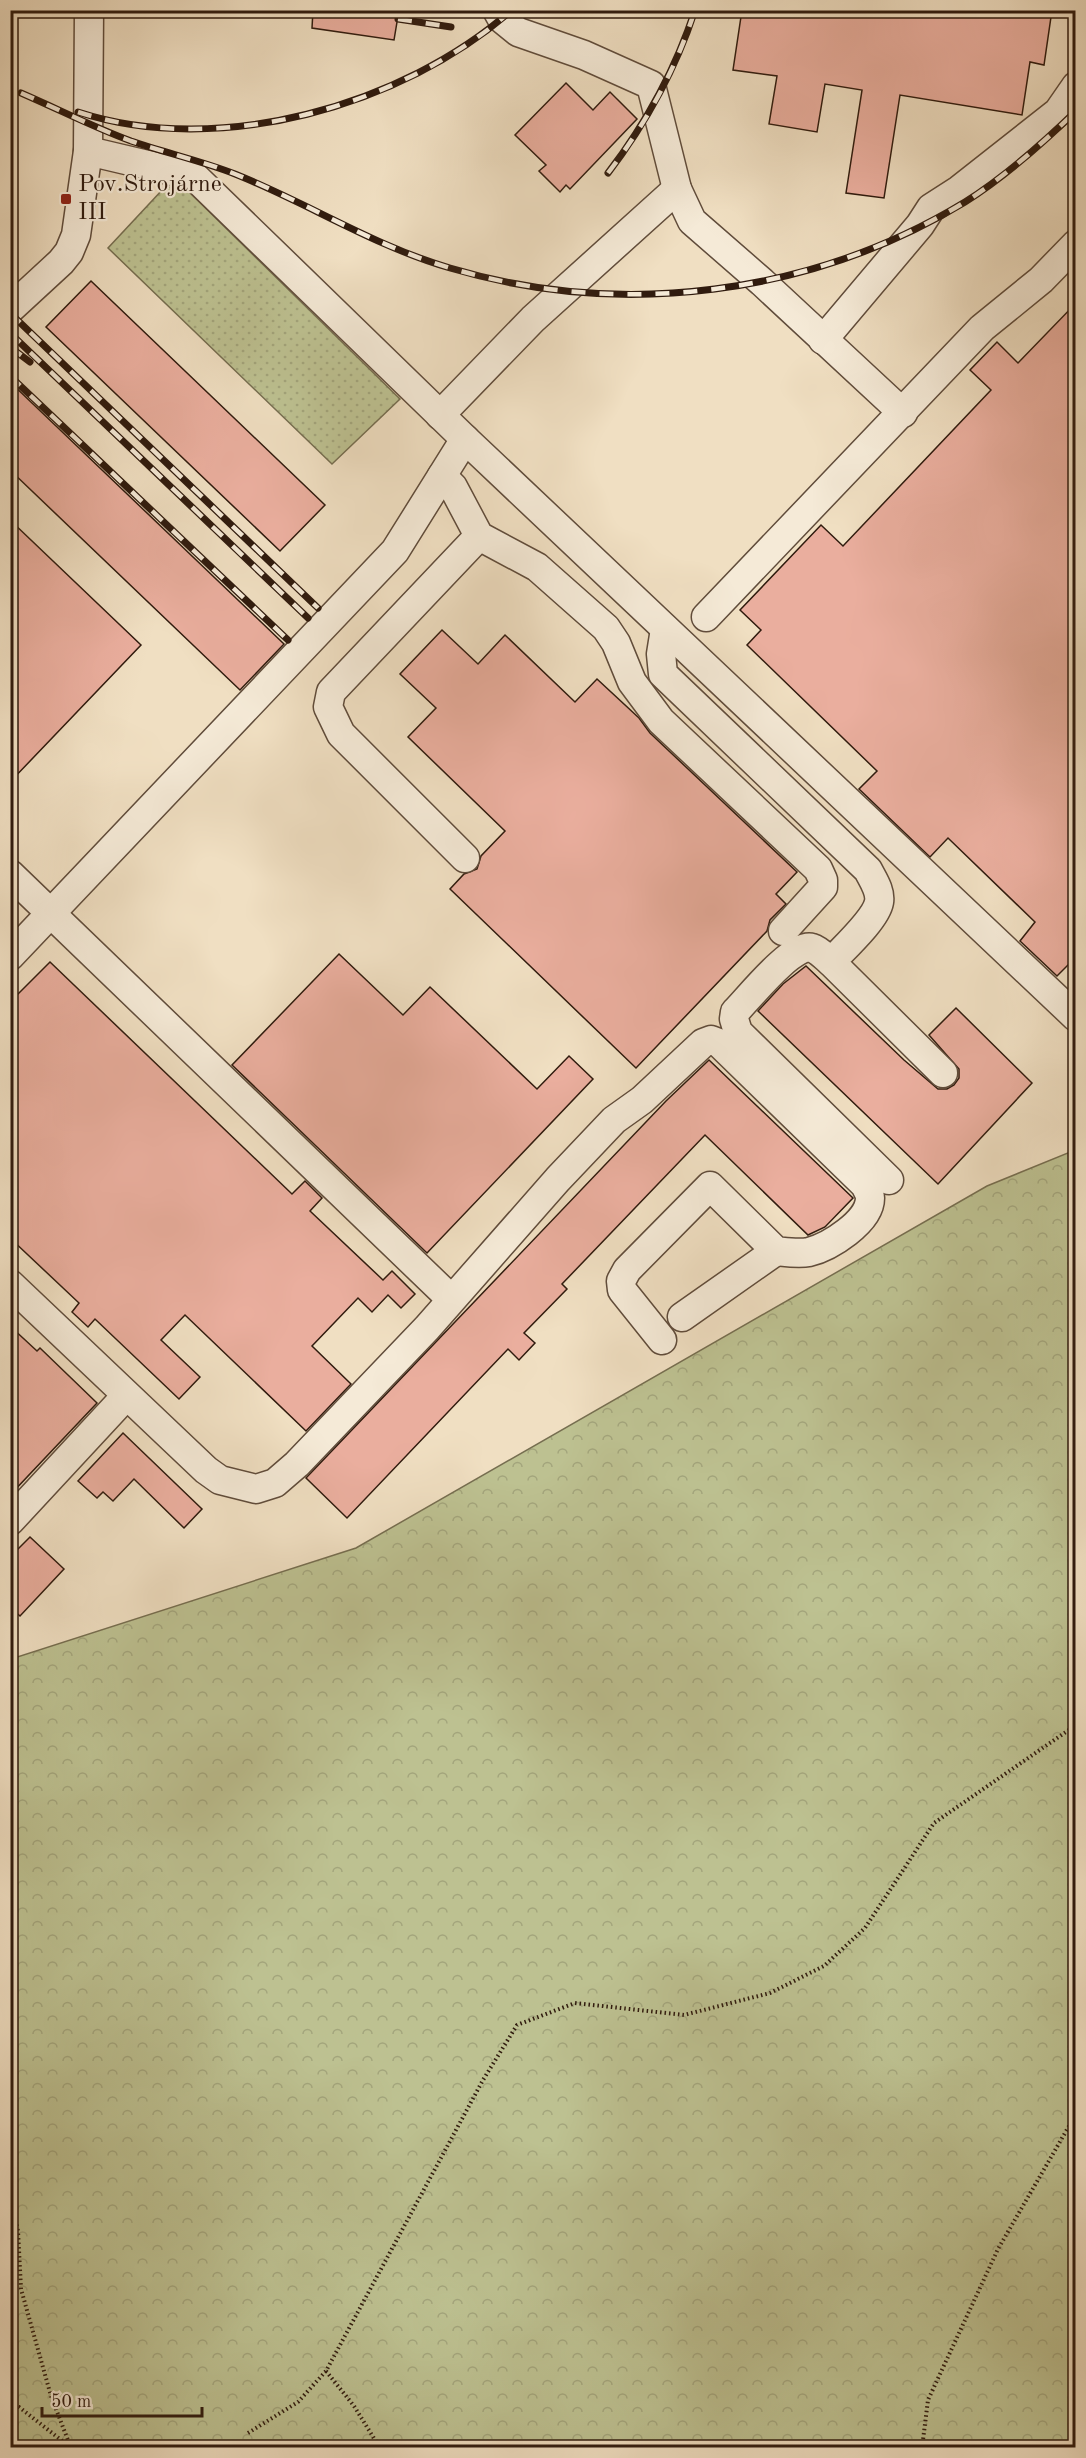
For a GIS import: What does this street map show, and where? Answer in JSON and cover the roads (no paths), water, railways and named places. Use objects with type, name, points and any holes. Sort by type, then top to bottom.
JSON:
[{"type":"lane","points":[[10,309],[69,252],[76,235],[84,194],[88,151],[89,10]]},
{"type":"lane","points":[[497,10],[502,19],[518,32],[584,55],[651,85],[677,189],[692,221],[762,282],[903,413]]},
{"type":"lane","points":[[823,340],[920,225],[931,208],[959,190],[1058,112],[1076,86]]},
{"type":"lane","points":[[88,151],[194,176],[465,439],[1076,1017]]},
{"type":"lane","points":[[440,415],[533,319],[677,189]]},
{"type":"lane","points":[[706,617],[982,328],[1041,280],[1076,244]]},
{"type":"lane","points":[[10,956],[395,551],[465,439]]},
{"type":"lane","points":[[442,476],[453,487],[479,536],[537,567],[606,628],[616,643],[632,682],[661,721],[818,869],[823,880],[823,887],[783,931]]},
{"type":"lane","points":[[465,858],[341,734],[328,707],[331,692],[479,536]]},
{"type":"lane","points":[[665,629],[662,654],[663,674],[868,870],[878,889],[879,901],[874,914],[831,962]]},
{"type":"lane","points":[[10,874],[451,1299]]},
{"type":"lane","points":[[889,1180],[738,1032],[734,1019],[735,1012],[791,954],[804,948],[813,948],[831,962],[943,1073]]},
{"type":"lane","points":[[10,1284],[206,1470],[220,1480],[242,1487],[256,1490],[266,1487],[297,1464],[426,1328],[614,1120],[642,1100],[703,1043],[711,1040],[719,1043],[865,1185],[870,1197],[867,1210],[853,1227],[828,1246],[807,1253],[776,1251],[682,1317]]},
{"type":"lane","points":[[662,1340],[622,1290],[621,1281],[627,1270],[710,1186],[776,1251]]},
{"type":"lane","points":[[10,1521],[126,1396]]},
{"type":"railway","points":[[78,112],[133,125],[190,129],[249,125],[307,114],[364,97],[418,73],[468,44],[512,10]]},
{"type":"railway","points":[[608,173],[635,135],[659,95],[695,10]]},
{"type":"railway","points":[[398,19],[451,27]]},
{"type":"railway","points":[[21,93],[131,141],[210,165],[262,185],[395,248],[450,268],[515,284],[582,292],[648,294],[715,289],[780,277],[844,259],[906,234],[965,202],[994,182],[1076,111]]},
{"type":"railway","points":[[10,313],[318,608]]},
{"type":"railway","points":[[10,333],[308,618]]},
{"type":"railway","points":[[10,347],[30,362]]},
{"type":"railway","points":[[10,376],[288,640]]},
{"type":"place","name":"Pov.Strojárne III","points":[[66,199]]}]
